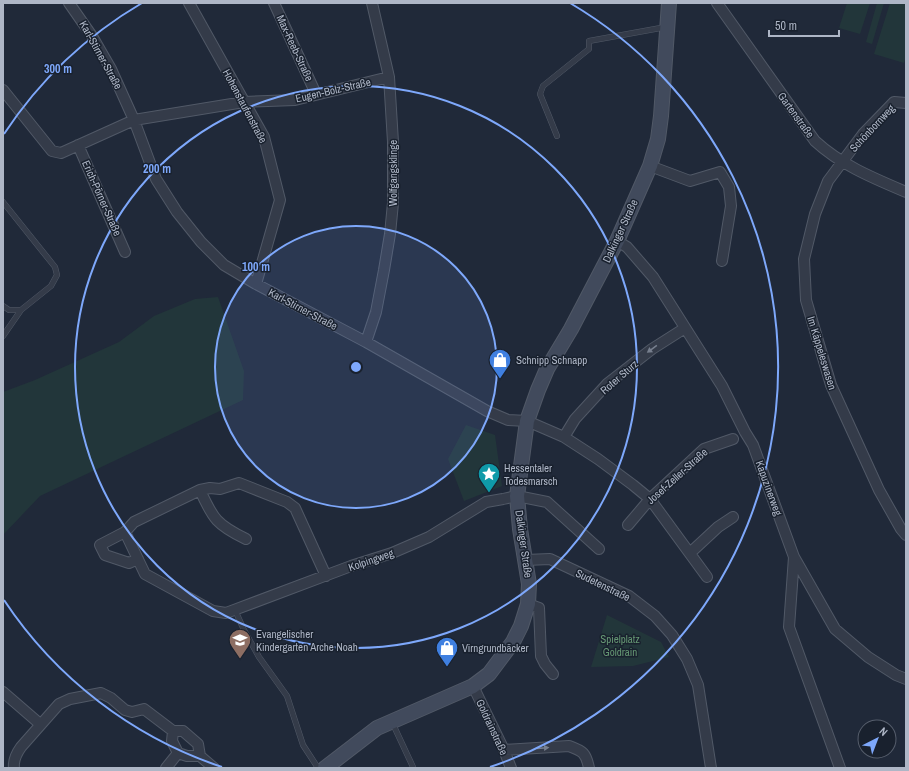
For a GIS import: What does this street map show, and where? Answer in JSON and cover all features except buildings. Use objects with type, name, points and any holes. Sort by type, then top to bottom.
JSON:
[{"type":"street","name":"Karl-Stirner-Straße","points":[[69,3],[92,36],[111,69],[134,120],[156,179],[177,212],[201,242],[224,265],[256,284],[366,342],[487,411],[508,420],[527,421],[564,437],[598,459],[650,499],[707,577]]},
{"type":"street","name":"Hohenstaufenstraße","points":[[189,3],[264,137],[280,200],[256,284]]},
{"type":"street","name":"Max-Reeb-Straße","points":[[274,3],[316,94]]},
{"type":"street","name":"Wolfgangsklinge","points":[[366,342],[376,312],[390,234],[393,203],[393,142],[389,77],[372,3]]},
{"type":"street","name":"Dalkinger Straße","points":[[325,768],[377,728],[473,686],[489,674],[513,642],[521,626],[528,604],[529,584],[520,530],[517,496],[527,421],[547,369],[571,329],[617,241],[650,166],[658,139],[662,116],[669,3]]},
{"type":"street","name":"Gartenstraße","points":[[717,3],[815,141],[827,152],[842,162],[906,192]]},
{"type":"street","name":"Eugen-Bolz-Straße","points":[[3,90],[52,150],[61,153],[134,120],[244,102],[295,100],[389,77]]},
{"type":"street","name":"Schönbornweg","points":[[842,162],[863,134],[894,102],[906,103]]},
{"type":"street","name":"Erich-Pörner-Straße","points":[[78,145],[125,252]]},
{"type":"street","name":"Im Käppeleswasen","points":[[842,162],[828,181],[815,214],[804,259],[806,300],[830,385],[879,490],[901,529],[906,535]]},
{"type":"street","points":[[650,166],[690,181],[720,172],[729,187],[731,206],[722,261]]},
{"type":"street","name":"Kapuzinerweg","points":[[617,241],[627,247],[653,277],[722,386],[753,445],[794,557],[789,627],[840,768]]},
{"type":"street","name":"Roter Sturz","points":[[564,437],[575,419],[607,384],[652,348],[685,328]]},
{"type":"street","name":"Josef-Zeller-Straße","points":[[628,525],[650,499],[704,449],[733,439]]},
{"type":"street","points":[[138,559],[129,563],[105,555],[100,545],[125,532],[134,522],[200,490],[210,488],[220,489],[239,483],[286,502],[295,508],[326,576]]},
{"type":"street","points":[[200,490],[215,519],[228,530],[246,539]]},
{"type":"street","name":"Kolpingweg","points":[[125,532],[145,574],[213,611],[226,613],[392,553],[429,536],[486,502],[517,496],[547,502],[599,549]]},
{"type":"street","points":[[690,553],[718,527],[733,517]]},
{"type":"street","points":[[794,557],[835,629],[868,657],[896,675],[906,679]]},
{"type":"street","name":"Sudetenstraße","points":[[526,560],[550,559],[607,585],[634,600],[655,616],[672,635],[687,659],[698,685],[712,768]]},
{"type":"street","points":[[528,604],[539,608],[541,656],[553,674]]},
{"type":"street","name":"Goldrainstraße","points":[[473,686],[512,768]]},
{"type":"street","points":[[3,692],[40,724]]},
{"type":"street","points":[[14,768],[13,762],[16,754],[40,724],[59,704],[70,699],[101,693],[111,698],[125,710],[132,712],[144,709],[173,731],[183,730],[198,744],[200,756],[214,768]]},
{"type":"street","points":[[173,731],[172,742],[178,753],[187,756],[200,756]]},
{"type":"street","points":[[504,750],[568,746],[578,749],[587,756],[589,768]]},
{"type":"street","points":[[166,768],[178,753]]},
{"type":"lane","points":[[557,136],[540,94],[543,86],[589,49],[589,41],[667,27]]},
{"type":"lane","points":[[3,202],[55,267],[57,275],[51,286],[20,310],[3,336]]},
{"type":"lane","points":[[3,306],[9,310],[20,310]]},
{"type":"lane","points":[[235,610],[259,657],[287,696],[303,745],[318,768]]},
{"type":"lane","points":[[392,721],[413,767],[412,768]]},
{"type":"green space","points":[[847,3],[870,3],[860,34],[839,28]]},
{"type":"green space","points":[[877,3],[884,3],[872,44],[866,42]]},
{"type":"green space","points":[[890,3],[906,3],[906,56],[904,63],[874,54]]},
{"type":"green space","points":[[218,297],[244,371],[243,400],[40,496],[3,535],[3,392],[35,380],[119,342],[154,316],[195,299]]},
{"type":"green space","points":[[466,425],[495,435],[502,486],[464,501],[448,459]]},
{"type":"green space","name":"Spielplatz Goldrain","points":[[607,615],[661,642],[669,657],[633,666],[591,667]]},
{"type":"place","name":"Schnipp Schnapp","points":[[500,380]]},
{"type":"place","name":"Hessentaler Todesmarsch","points":[[489,494]]},
{"type":"place","name":"Evangelischer Kindergarten Arche Noah","points":[[240,660]]},
{"type":"place","name":"Virngrundbäcker","points":[[447,668]]}]
